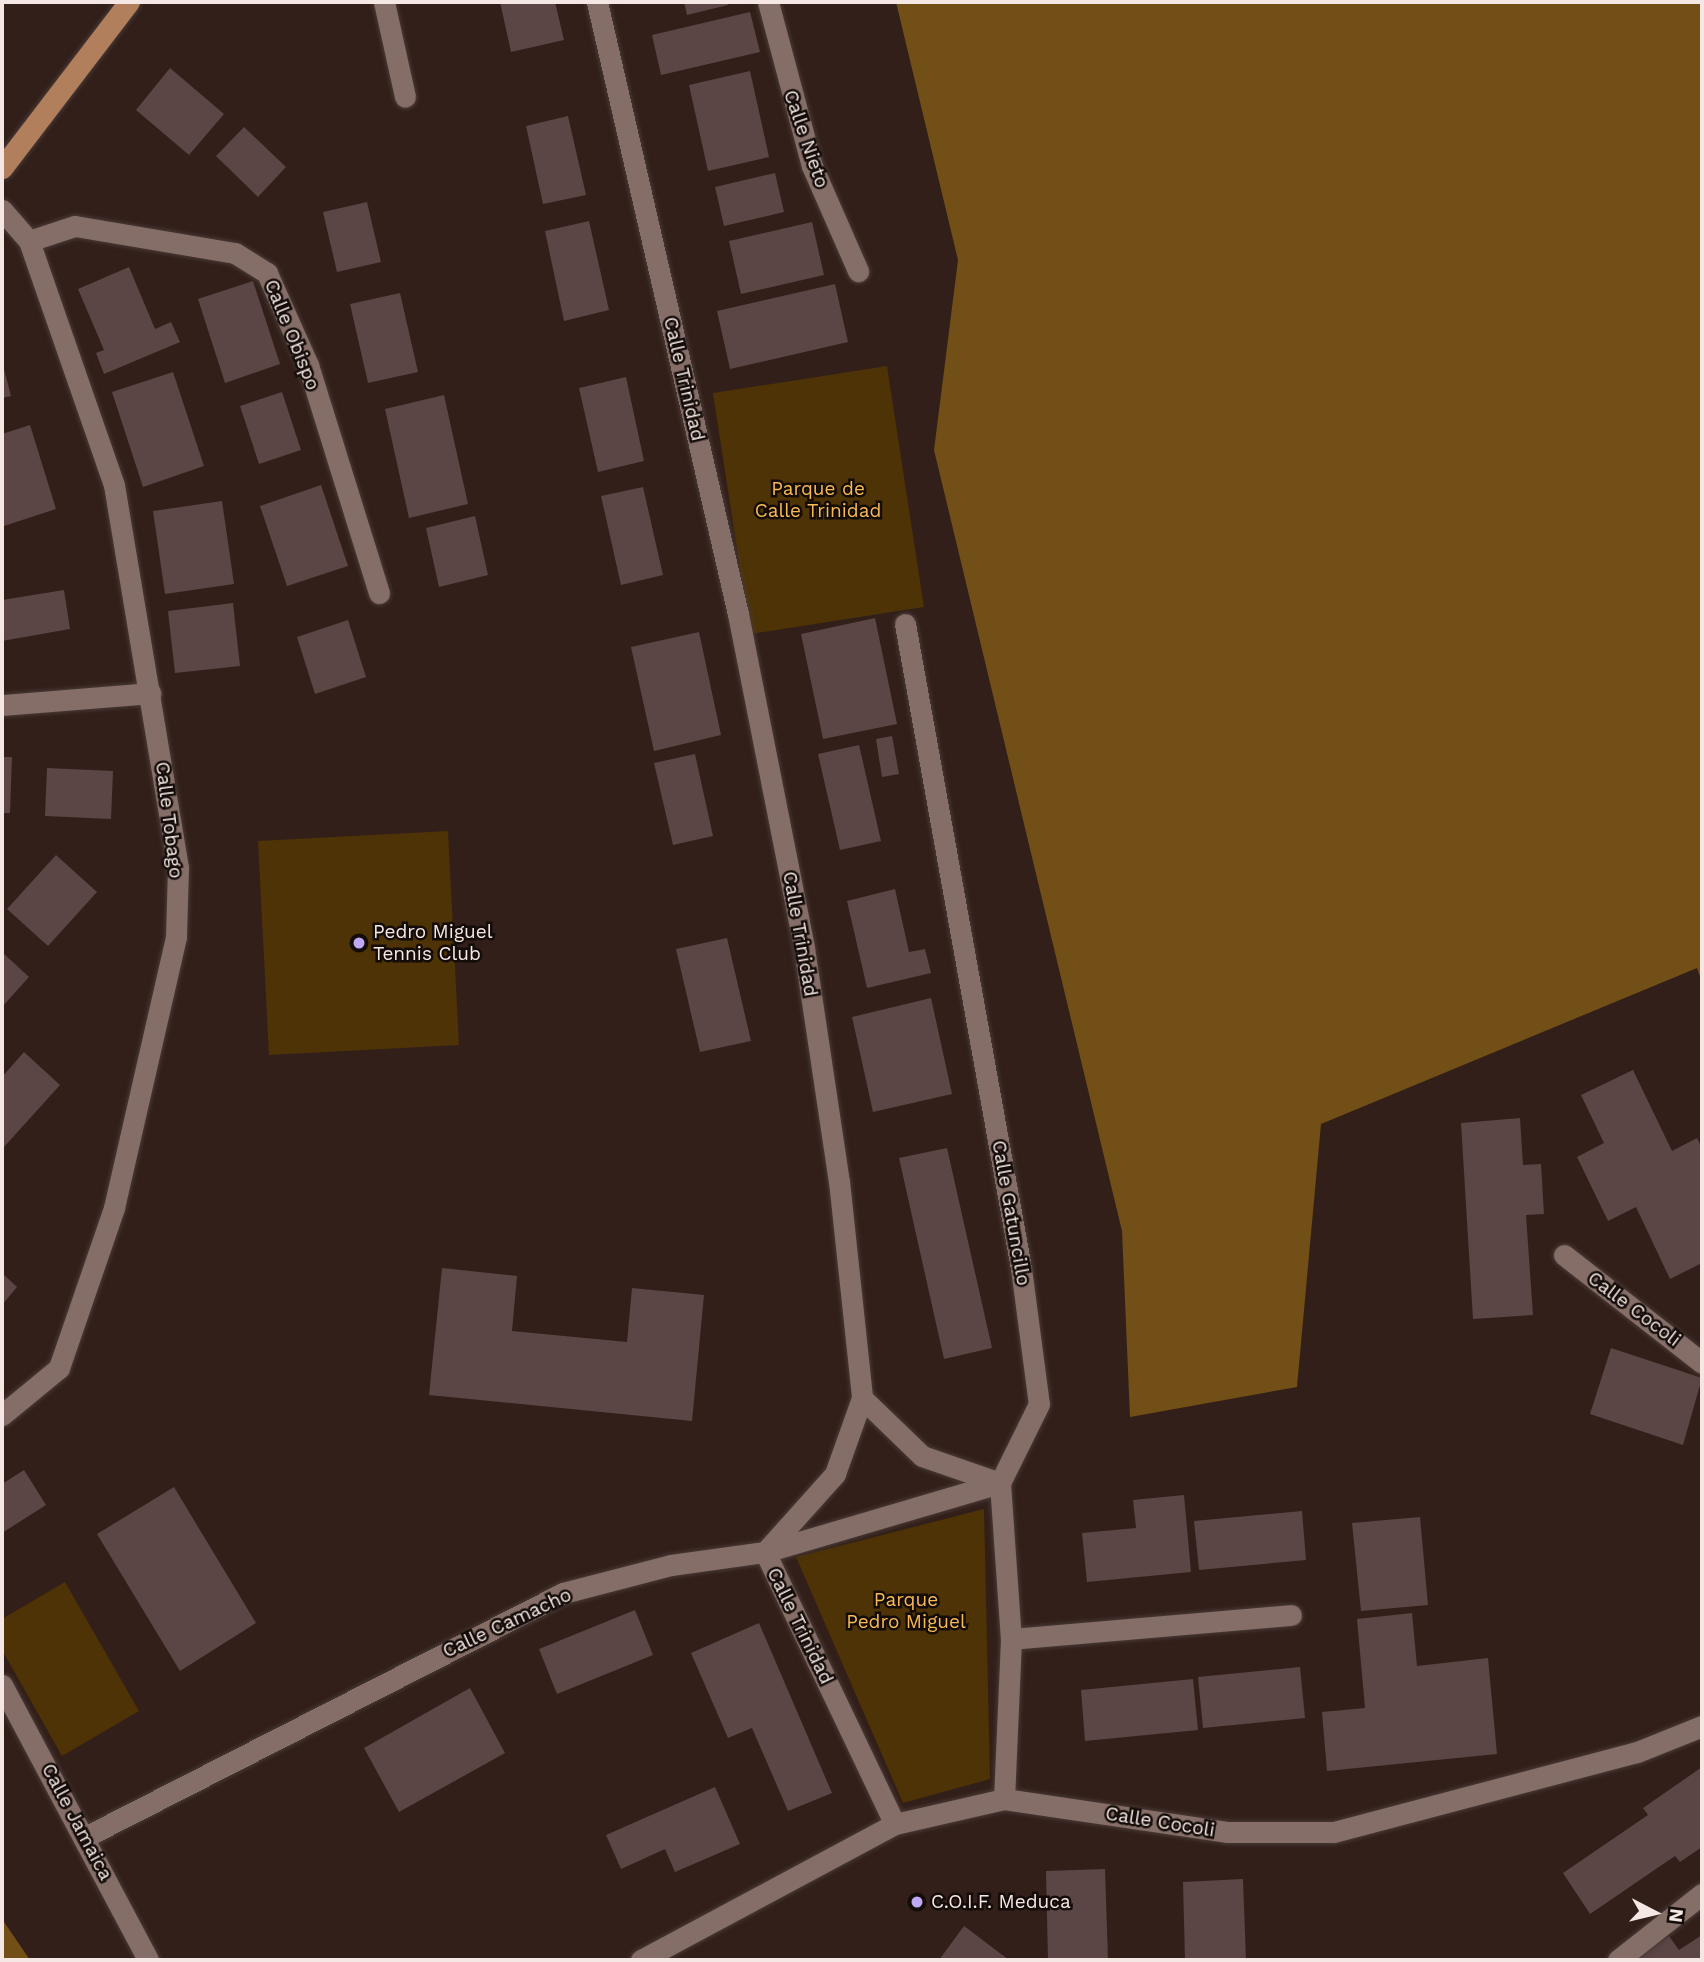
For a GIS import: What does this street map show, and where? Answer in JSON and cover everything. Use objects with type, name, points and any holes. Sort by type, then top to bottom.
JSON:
[{"type":"main road","points":[[2,168],[129,2]]},
{"type":"street","points":[[384,2],[405,97]]},
{"type":"street","name":"Calle Trinidad","points":[[597,2],[734,600],[804,948],[839,1181],[862,1398],[835,1474],[765,1552],[895,1824]]},
{"type":"street","name":"Calle Nieto","points":[[768,2],[812,166],[858,271]]},
{"type":"street","name":"Calle Tobago","points":[[2,210],[29,241],[114,485],[151,693],[178,868],[176,937],[114,1208],[59,1368],[2,1415]]},
{"type":"street","name":"Calle Obispo","points":[[29,241],[75,226],[235,253],[267,273],[308,365],[379,593]]},
{"type":"street","name":"Calle Gatuncillo","points":[[905,624],[1021,1268],[1039,1404],[1000,1483]]},
{"type":"street","points":[[2,705],[151,693]]},
{"type":"street","name":"Calle Cocoli","points":[[1564,1255],[1702,1363]]},
{"type":"street","points":[[862,1398],[922,1456],[1000,1483],[1011,1639],[1004,1798]]},
{"type":"street","name":"Calle Camacho","points":[[87,1836],[563,1593],[671,1565],[765,1552],[1000,1483]]},
{"type":"street","points":[[1011,1639],[1290,1615]]},
{"type":"street","name":"Calle Jamaica","points":[[2,1685],[87,1836],[144,1958]]},
{"type":"street","name":"Calle Cocoli","points":[[641,1960],[895,1824],[1004,1798],[1227,1832],[1334,1832],[1637,1752],[1702,1726]]},
{"type":"street","points":[[1618,1960],[1702,1894]]},
{"type":"green space","name":"Parque de Calle Trinidad","points":[[887,366],[924,607],[750,634],[713,393]]},
{"type":"green space","name":"Pedro Miguel Tennis Club","points":[[448,831],[459,1045],[269,1055],[258,841]]},
{"type":"green space","name":"Parque Pedro Miguel","points":[[984,1509],[990,1779],[903,1803],[796,1557]]},
{"type":"green space","points":[[65,1582],[139,1711],[62,1756],[2,1650],[2,1619]]},
{"type":"shaded area","points":[[896,2],[1702,2],[1702,982],[1697,968],[1321,1124],[1297,1387],[1130,1417],[1122,1231],[934,450],[958,260]]},
{"type":"shaded area","points":[[2,1919],[30,1960],[2,1960]]},
{"type":"building","points":[[500,2],[555,2],[564,40],[511,52]]},
{"type":"building","points":[[684,2],[727,2],[728,5],[687,15]]},
{"type":"building","points":[[750,12],[760,52],[661,75],[652,35]]},
{"type":"building","points":[[170,68],[224,114],[189,155],[136,110]]},
{"type":"building","points":[[750,71],[769,157],[708,171],[689,85]]},
{"type":"building","points":[[568,116],[586,195],[543,204],[526,126]]},
{"type":"building","points":[[244,127],[286,167],[258,197],[216,156]]},
{"type":"building","points":[[775,173],[784,212],[724,226],[715,187]]},
{"type":"building","points":[[367,202],[381,262],[337,272],[323,212]]},
{"type":"building","points":[[589,221],[609,310],[564,321],[545,231]]},
{"type":"building","points":[[812,222],[824,275],[741,294],[729,241]]},
{"type":"building","points":[[129,267],[155,329],[171,322],[180,342],[104,374],[96,353],[104,350],[78,289]]},
{"type":"building","points":[[253,281],[280,364],[225,383],[198,299]]},
{"type":"building","points":[[835,284],[848,342],[730,369],[717,311]]},
{"type":"building","points":[[400,293],[418,372],[368,383],[350,304]]},
{"type":"building","points":[[2,366],[11,396],[2,398]]},
{"type":"building","points":[[173,372],[204,466],[143,487],[112,392]]},
{"type":"building","points":[[626,377],[644,461],[598,472],[579,388]]},
{"type":"building","points":[[282,392],[301,450],[259,464],[240,406]]},
{"type":"building","points":[[444,395],[468,504],[409,518],[385,409]]},
{"type":"building","points":[[30,425],[56,509],[4,526],[2,434]]},
{"type":"building","points":[[321,485],[348,566],[287,586],[260,506]]},
{"type":"building","points":[[643,487],[663,575],[621,585],[601,496]]},
{"type":"building","points":[[222,501],[234,584],[165,594],[153,511]]},
{"type":"building","points":[[475,516],[488,575],[439,587],[426,528]]},
{"type":"building","points":[[64,590],[70,629],[2,641],[2,600]]},
{"type":"building","points":[[233,603],[240,666],[175,673],[168,611]]},
{"type":"building","points":[[875,618],[897,724],[823,739],[801,634]]},
{"type":"building","points":[[348,620],[366,677],[315,694],[297,637]]},
{"type":"building","points":[[699,632],[721,735],[654,751],[631,647]]},
{"type":"building","points":[[892,736],[899,774],[882,777],[876,739]]},
{"type":"building","points":[[859,745],[881,841],[840,850],[818,754]]},
{"type":"building","points":[[695,754],[713,836],[673,845],[654,763]]},
{"type":"building","points":[[2,757],[12,757],[10,813],[2,813]]},
{"type":"building","points":[[47,768],[113,771],[111,819],[45,816]]},
{"type":"building","points":[[56,855],[97,892],[48,946],[7,909]]},
{"type":"building","points":[[895,889],[909,952],[925,949],[931,973],[867,988],[847,901]]},
{"type":"building","points":[[727,938],[751,1041],[700,1052],[676,949]]},
{"type":"building","points":[[2,952],[29,977],[2,1007]]},
{"type":"building","points":[[931,998],[952,1094],[873,1112],[852,1017]]},
{"type":"building","points":[[24,1052],[60,1085],[4,1147],[2,1077]]},
{"type":"building","points":[[1633,1070],[1672,1151],[1697,1138],[1702,1148],[1702,1263],[1670,1279],[1636,1207],[1608,1221],[1577,1157],[1604,1143],[1581,1095]]},
{"type":"building","points":[[1520,1118],[1523,1165],[1541,1164],[1544,1214],[1526,1215],[1533,1315],[1473,1319],[1461,1123]]},
{"type":"building","points":[[947,1148],[992,1348],[944,1359],[899,1158]]},
{"type":"building","points":[[442,1268],[517,1276],[512,1331],[627,1342],[632,1288],[704,1295],[692,1421],[429,1395]]},
{"type":"building","points":[[2,1273],[17,1287],[2,1305]]},
{"type":"building","points":[[1611,1348],[1702,1378],[1683,1445],[1590,1414]]},
{"type":"building","points":[[24,1470],[46,1505],[2,1533],[2,1484]]},
{"type":"building","points":[[174,1487],[256,1623],[180,1671],[97,1534]]},
{"type":"building","points":[[1184,1495],[1191,1572],[1087,1582],[1082,1533],[1136,1528],[1133,1500]]},
{"type":"building","points":[[1302,1511],[1306,1560],[1199,1570],[1194,1521]]},
{"type":"building","points":[[1420,1517],[1428,1605],[1361,1611],[1352,1523]]},
{"type":"building","points":[[635,1610],[653,1655],[557,1694],[539,1649]]},
{"type":"building","points":[[1412,1613],[1417,1666],[1488,1658],[1497,1754],[1327,1771],[1322,1712],[1365,1708],[1357,1619]]},
{"type":"building","points":[[759,1623],[832,1793],[788,1811],[752,1728],[728,1738],[691,1653]]},
{"type":"building","points":[[1300,1667],[1305,1718],[1203,1728],[1198,1677]]},
{"type":"building","points":[[1193,1679],[1198,1730],[1085,1741],[1081,1690]]},
{"type":"building","points":[[470,1688],[505,1753],[399,1812],[364,1748]]},
{"type":"building","points":[[1702,1767],[1702,1847],[1680,1862],[1675,1856],[1590,1914],[1563,1873],[1648,1815],[1643,1808]]},
{"type":"building","points":[[715,1787],[740,1844],[675,1872],[665,1849],[621,1869],[606,1835]]},
{"type":"building","points":[[1105,1869],[1108,1960],[1048,1960],[1046,1871]]},
{"type":"building","points":[[1243,1879],[1246,1960],[1185,1960],[1183,1882]]},
{"type":"building","points":[[964,1926],[1009,1960],[939,1960]]},
{"type":"building","points":[[1702,1935],[1702,1960],[1633,1960],[1669,1936],[1679,1950]]},
{"type":"place","name":"Pedro Miguel Tennis Club","points":[[359,943]]},
{"type":"place","name":"C.O.I.F. Meduca","points":[[917,1902]]}]
